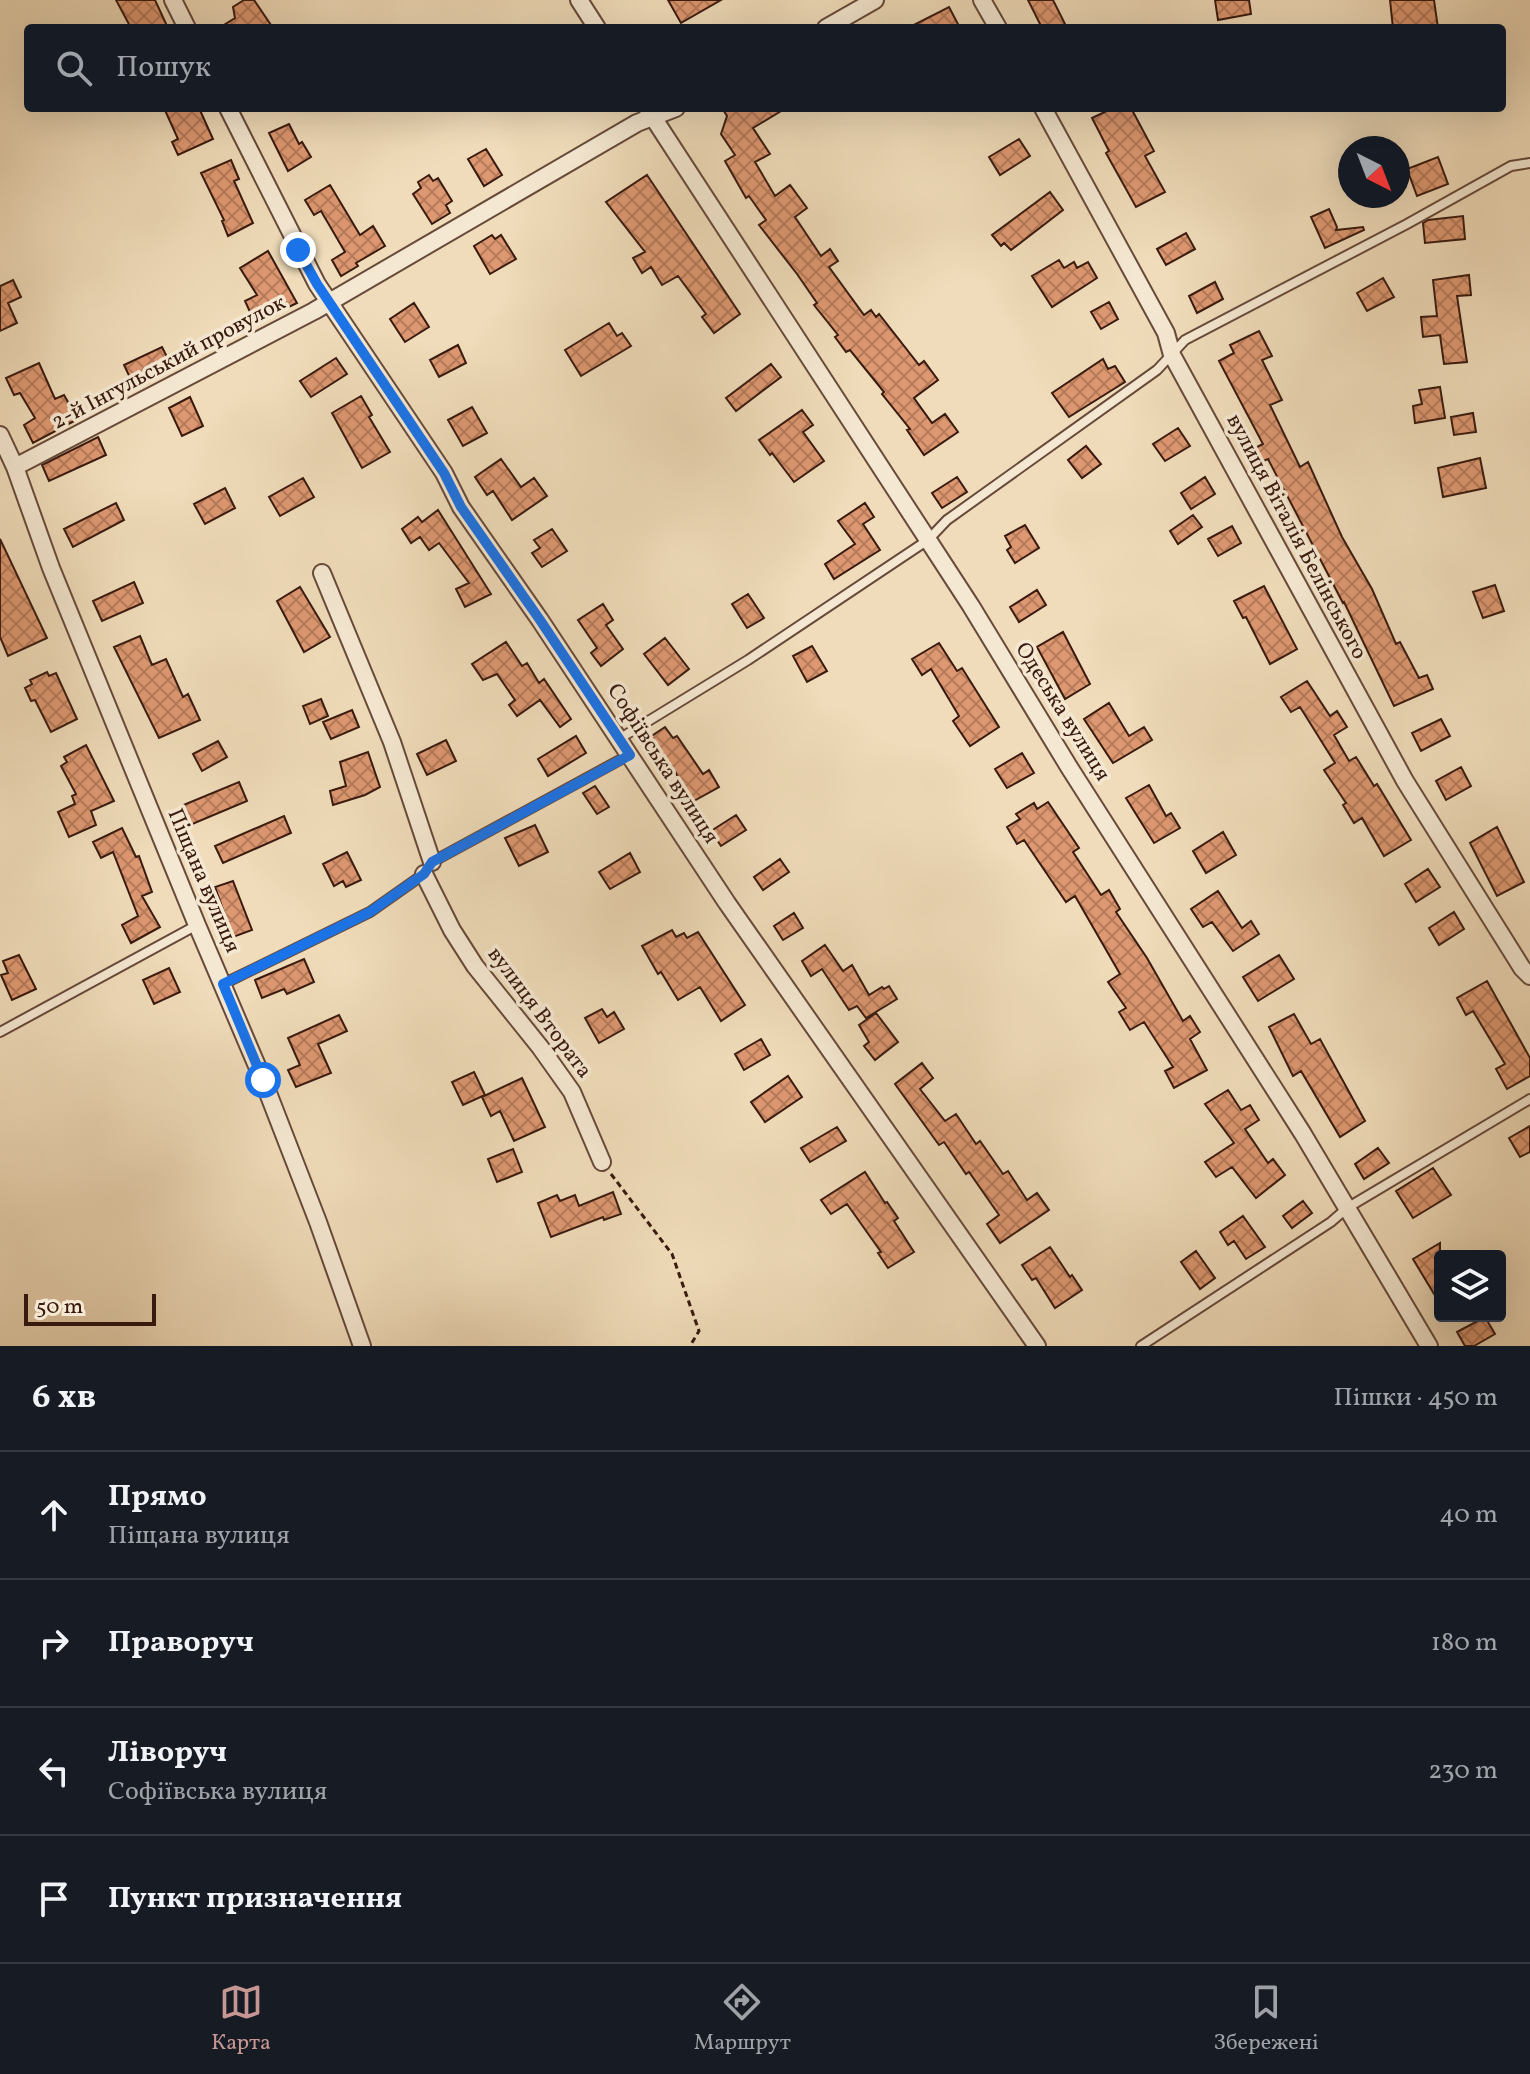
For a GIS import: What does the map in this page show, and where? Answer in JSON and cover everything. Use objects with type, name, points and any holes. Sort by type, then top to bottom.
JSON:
[{"type":"street","points":[[173,0],[185,24]]},
{"type":"street","points":[[579,0],[594,24]]},
{"type":"street","points":[[833,24],[875,0]]},
{"type":"street","points":[[982,0],[996,24]]},
{"type":"street","name":"Софіївська вулиця","points":[[230,112],[298,250],[444,473],[461,507],[727,903],[1037,1346]]},
{"type":"street","name":"вулиця Віталія Белінського","points":[[1045,112],[1166,333],[1172,355],[1398,768],[1522,968],[1530,976]]},
{"type":"street","name":"2-й Інгульський провулок","points":[[15,467],[129,410],[156,392],[330,301],[650,113]]},
{"type":"street","name":"Одеська вулиця","points":[[650,113],[928,540],[1069,767],[1264,1070],[1429,1346]]},
{"type":"street","name":"Піщана вулиця","points":[[0,435],[15,467],[51,568],[318,1222],[362,1346]]},
{"type":"street","name":"вулиця Втората","points":[[322,573],[392,742],[428,868],[452,930],[475,966],[572,1092],[602,1162]]},
{"type":"lane","points":[[619,739],[748,660],[928,540],[947,520],[1157,370],[1185,340],[1511,166],[1530,163]]},
{"type":"lane","points":[[223,984],[370,912],[428,868],[630,755]]},
{"type":"lane","points":[[0,1032],[197,925]]},
{"type":"lane","points":[[1141,1346],[1331,1222],[1347,1208],[1530,1099]]},
{"type":"path","points":[[602,1162],[672,1254],[699,1331],[690,1346]]},
{"type":"building","points":[[116,0],[155,0],[166,24],[129,24]]},
{"type":"building","points":[[244,0],[254,0],[270,24],[225,24],[235,18],[233,7]]},
{"type":"building","points":[[668,0],[721,0],[681,23]]},
{"type":"building","points":[[1028,0],[1053,0],[1065,24],[1040,24]]},
{"type":"building","points":[[1215,0],[1249,0],[1251,14],[1218,20]]},
{"type":"building","points":[[1390,0],[1434,0],[1437,24],[1393,24]]},
{"type":"building","points":[[949,7],[958,24],[916,24]]},
{"type":"building","points":[[166,112],[201,112],[213,139],[178,155],[172,142],[178,139]]},
{"type":"building","points":[[724,112],[779,112],[753,128],[770,154],[755,162],[775,196],[790,185],[807,208],[795,217],[821,256],[830,249],[838,261],[829,267],[864,315],[871,310],[876,317],[879,314],[919,365],[924,361],[938,380],[914,398],[932,423],[945,414],[958,432],[924,455],[907,430],[910,429],[882,394],[884,392],[850,350],[846,352],[835,337],[838,335],[814,305],[817,303],[759,225],[766,220],[749,196],[746,198],[725,161],[735,155],[721,134],[727,116]]},
{"type":"building","points":[[1105,112],[1133,112],[1154,151],[1145,156],[1165,192],[1136,207],[1106,153],[1109,151],[1092,118]]},
{"type":"building","points":[[289,124],[299,144],[302,142],[311,157],[288,171],[269,133]]},
{"type":"building","points":[[1019,139],[1030,156],[1000,175],[989,157]]},
{"type":"building","points":[[486,149],[502,175],[484,186],[468,159]]},
{"type":"building","points":[[1438,157],[1448,184],[1417,196],[1410,168]]},
{"type":"building","points":[[231,160],[239,179],[234,181],[253,223],[228,236],[224,220],[201,173]]},
{"type":"building","points":[[429,175],[433,181],[438,178],[452,201],[446,205],[450,213],[432,224],[413,194],[421,188],[418,182]]},
{"type":"building","points":[[647,175],[740,314],[714,333],[702,317],[706,314],[678,276],[662,285],[651,267],[642,273],[633,258],[645,252],[606,202]]},
{"type":"building","points":[[330,185],[360,235],[373,226],[385,246],[341,276],[332,260],[345,252],[321,211],[314,215],[305,200]]},
{"type":"building","points":[[1050,192],[1063,210],[1011,250],[1004,243],[1001,246],[992,235]]},
{"type":"building","points":[[1329,209],[1336,230],[1363,227],[1364,230],[1325,248],[1311,217]]},
{"type":"building","points":[[1463,216],[1465,239],[1425,243],[1423,223]]},
{"type":"building","points":[[1186,233],[1195,249],[1166,265],[1157,249]]},
{"type":"building","points":[[492,235],[495,239],[501,235],[516,259],[490,274],[474,246]]},
{"type":"building","points":[[268,251],[297,303],[255,323],[245,301],[257,295],[240,268]]},
{"type":"building","points":[[1059,260],[1064,268],[1074,262],[1077,268],[1088,262],[1097,278],[1052,307],[1032,276]]},
{"type":"building","points":[[1469,275],[1471,295],[1457,296],[1467,362],[1444,364],[1440,335],[1423,337],[1421,317],[1437,316],[1433,280]]},
{"type":"building","points":[[1383,278],[1394,297],[1367,311],[1357,293]]},
{"type":"building","points":[[13,280],[21,297],[8,303],[17,323],[0,331],[0,286]]},
{"type":"building","points":[[1215,282],[1223,299],[1197,313],[1189,296]]},
{"type":"building","points":[[1109,302],[1118,319],[1101,329],[1091,312]]},
{"type":"building","points":[[414,303],[429,327],[405,342],[390,319]]},
{"type":"building","points":[[609,323],[617,336],[622,333],[631,346],[581,376],[565,350]]},
{"type":"building","points":[[1259,331],[1272,356],[1262,360],[1282,400],[1270,405],[1300,467],[1308,462],[1396,644],[1400,642],[1419,678],[1427,675],[1433,689],[1394,706],[1344,602],[1268,459],[1261,462],[1255,448],[1263,444],[1219,361],[1234,353],[1230,345]]},
{"type":"building","points":[[458,345],[466,363],[439,377],[430,360]]},
{"type":"building","points":[[162,347],[171,365],[133,384],[124,365]]},
{"type":"building","points":[[336,358],[347,374],[311,397],[300,381]]},
{"type":"building","points":[[1103,359],[1108,369],[1115,366],[1125,382],[1069,417],[1052,393]]},
{"type":"building","points":[[39,363],[55,399],[64,395],[78,419],[33,443],[24,425],[35,418],[20,393],[14,395],[6,378]]},
{"type":"building","points":[[771,364],[781,377],[736,411],[726,398]]},
{"type":"building","points":[[1440,387],[1445,418],[1415,423],[1413,406],[1422,404],[1419,390]]},
{"type":"building","points":[[361,396],[372,415],[369,417],[390,452],[362,468],[332,413]]},
{"type":"building","points":[[190,397],[203,426],[182,436],[169,408]]},
{"type":"building","points":[[472,407],[487,433],[463,446],[448,420]]},
{"type":"building","points":[[802,410],[813,425],[803,432],[824,461],[794,482],[759,440]]},
{"type":"building","points":[[1473,413],[1476,432],[1454,435],[1451,417]]},
{"type":"building","points":[[1178,428],[1190,446],[1165,461],[1153,444]]},
{"type":"building","points":[[98,437],[106,455],[49,481],[42,465]]},
{"type":"building","points":[[1086,446],[1101,464],[1082,478],[1068,460]]},
{"type":"building","points":[[1480,458],[1486,488],[1443,497],[1438,468]]},
{"type":"building","points":[[501,459],[521,487],[534,478],[547,496],[512,520],[493,491],[487,495],[475,477]]},
{"type":"building","points":[[957,477],[967,492],[942,508],[932,493]]},
{"type":"building","points":[[1205,477],[1215,494],[1191,509],[1181,493]]},
{"type":"building","points":[[303,478],[314,497],[280,516],[269,497]]},
{"type":"building","points":[[225,488],[235,508],[205,524],[194,504]]},
{"type":"building","points":[[116,503],[124,520],[73,547],[64,529]]},
{"type":"building","points":[[865,503],[874,517],[863,524],[880,550],[834,579],[825,564],[855,544],[838,521]]},
{"type":"building","points":[[438,510],[491,594],[465,607],[456,589],[469,583],[439,543],[429,550],[420,537],[411,543],[402,529],[418,517],[422,522]]},
{"type":"building","points":[[1193,515],[1202,527],[1178,544],[1170,531]]},
{"type":"building","points":[[1025,525],[1039,548],[1015,563],[1007,550],[1011,547],[1005,536]]},
{"type":"building","points":[[1232,526],[1241,543],[1218,556],[1208,539]]},
{"type":"building","points":[[552,529],[567,551],[542,567],[532,553],[540,548],[534,540]]},
{"type":"building","points":[[0,539],[47,638],[8,656],[0,637]]},
{"type":"building","points":[[134,582],[143,603],[102,621],[93,601]]},
{"type":"building","points":[[1495,585],[1504,611],[1483,618],[1473,592]]},
{"type":"building","points":[[1264,586],[1297,649],[1270,664],[1246,617],[1243,618],[1234,601]]},
{"type":"building","points":[[300,587],[330,637],[304,652],[277,601]]},
{"type":"building","points":[[1037,590],[1046,605],[1019,622],[1010,607]]},
{"type":"building","points":[[748,594],[764,618],[747,628],[732,604]]},
{"type":"building","points":[[603,604],[613,620],[606,625],[623,649],[601,666],[591,653],[597,648],[578,620]]},
{"type":"building","points":[[1063,632],[1090,684],[1065,699],[1037,647]]},
{"type":"building","points":[[140,636],[152,665],[166,659],[183,697],[188,694],[200,720],[159,738],[114,647]]},
{"type":"building","points":[[665,638],[689,669],[668,685],[644,654]]},
{"type":"building","points":[[506,642],[522,666],[527,663],[539,683],[544,679],[571,719],[560,727],[540,700],[517,716],[509,705],[515,700],[497,674],[483,680],[472,664]]},
{"type":"building","points":[[939,643],[957,671],[962,668],[999,727],[970,746],[953,721],[959,716],[931,669],[922,675],[912,659]]},
{"type":"building","points":[[812,646],[827,671],[807,682],[793,656]]},
{"type":"building","points":[[47,672],[49,676],[56,673],[77,719],[51,732],[35,700],[31,701],[25,688],[32,684],[30,680]]},
{"type":"building","points":[[1307,681],[1330,716],[1337,711],[1347,727],[1334,735],[1349,761],[1356,757],[1374,786],[1377,784],[1411,840],[1384,856],[1362,818],[1354,823],[1343,805],[1346,803],[1324,770],[1335,763],[1300,707],[1291,712],[1281,697]]},
{"type":"building","points":[[321,699],[328,716],[310,724],[303,706]]},
{"type":"building","points":[[1109,703],[1129,736],[1144,727],[1152,740],[1113,763],[1084,719]]},
{"type":"building","points":[[352,710],[359,727],[331,739],[323,722]]},
{"type":"building","points":[[1441,719],[1450,736],[1421,751],[1412,733]]},
{"type":"building","points":[[665,727],[673,738],[677,736],[703,774],[709,770],[719,787],[692,802],[673,768],[669,771],[647,739]]},
{"type":"building","points":[[576,736],[586,753],[548,776],[538,759]]},
{"type":"building","points":[[446,740],[456,761],[427,775],[417,754]]},
{"type":"building","points":[[218,741],[227,757],[202,771],[193,754]]},
{"type":"building","points":[[86,745],[114,801],[91,811],[96,825],[69,837],[58,812],[75,804],[72,796],[76,794],[61,766],[67,762],[64,757]]},
{"type":"building","points":[[368,752],[380,787],[333,805],[330,791],[346,786],[340,762]]},
{"type":"building","points":[[1022,753],[1034,773],[1007,788],[995,769]]},
{"type":"building","points":[[1461,767],[1471,786],[1446,800],[1436,781]]},
{"type":"building","points":[[239,782],[247,801],[190,825],[181,806]]},
{"type":"building","points":[[1149,785],[1166,816],[1171,813],[1180,828],[1154,843],[1126,798]]},
{"type":"building","points":[[595,786],[609,807],[597,814],[583,793]]},
{"type":"building","points":[[1048,802],[1079,848],[1073,852],[1101,895],[1109,890],[1120,909],[1116,912],[1183,1021],[1190,1016],[1200,1032],[1190,1039],[1207,1070],[1174,1088],[1165,1071],[1173,1067],[1144,1022],[1130,1030],[1119,1012],[1126,1008],[1108,982],[1120,974],[1075,896],[1066,902],[1024,840],[1017,844],[1007,827],[1020,819],[1016,814],[1034,803],[1037,809]]},
{"type":"building","points":[[736,815],[746,830],[721,846],[711,831]]},
{"type":"building","points":[[284,816],[291,833],[223,863],[215,846]]},
{"type":"building","points":[[535,825],[548,852],[519,866],[505,838]]},
{"type":"building","points":[[1497,827],[1524,882],[1497,896],[1470,843]]},
{"type":"building","points":[[122,828],[136,857],[139,856],[152,892],[142,896],[160,927],[131,943],[122,925],[138,916],[113,852],[101,858],[93,842]]},
{"type":"building","points":[[1223,832],[1236,855],[1206,873],[1193,851]]},
{"type":"building","points":[[347,852],[361,880],[346,887],[343,881],[334,886],[323,864]]},
{"type":"building","points":[[630,853],[640,872],[610,889],[599,872]]},
{"type":"building","points":[[780,859],[789,872],[763,890],[754,877]]},
{"type":"building","points":[[1428,869],[1440,887],[1416,902],[1405,884]]},
{"type":"building","points":[[233,881],[252,930],[233,937],[215,887]]},
{"type":"building","points":[[1218,891],[1242,928],[1251,921],[1259,934],[1233,951],[1212,922],[1203,927],[1191,909]]},
{"type":"building","points":[[1454,912],[1464,929],[1439,945],[1429,928]]},
{"type":"building","points":[[794,913],[803,928],[783,940],[774,926]]},
{"type":"building","points":[[672,930],[676,937],[684,933],[687,938],[698,932],[745,1005],[721,1021],[700,987],[678,1000],[642,946]]},
{"type":"building","points":[[825,945],[843,971],[852,965],[869,995],[889,986],[897,999],[866,1018],[857,1006],[849,1010],[822,969],[811,976],[802,961]]},
{"type":"building","points":[[19,955],[36,989],[12,1000],[1,975],[8,973],[3,961]]},
{"type":"building","points":[[1279,955],[1294,979],[1258,1001],[1243,977]]},
{"type":"building","points":[[304,959],[314,982],[287,994],[284,989],[262,998],[255,980]]},
{"type":"building","points":[[169,968],[180,992],[154,1004],[143,980]]},
{"type":"building","points":[[1487,981],[1530,1058],[1530,1076],[1507,1089],[1496,1069],[1505,1064],[1473,1011],[1466,1015],[1457,998]]},
{"type":"building","points":[[602,1009],[607,1017],[614,1012],[624,1029],[599,1043],[585,1018]]},
{"type":"building","points":[[876,1013],[898,1042],[875,1060],[864,1046],[869,1042],[859,1025]]},
{"type":"building","points":[[1294,1014],[1311,1044],[1320,1039],[1365,1121],[1340,1137],[1301,1071],[1293,1076],[1269,1027]]},
{"type":"building","points":[[339,1015],[347,1031],[318,1044],[331,1073],[296,1087],[288,1070],[300,1065],[288,1038]]},
{"type":"building","points":[[761,1039],[770,1055],[744,1070],[735,1054]]},
{"type":"building","points":[[922,1063],[933,1078],[920,1089],[945,1121],[956,1114],[976,1144],[980,1141],[1003,1174],[1008,1171],[1027,1200],[1037,1193],[1049,1210],[1000,1243],[987,1224],[999,1215],[944,1142],[939,1145],[895,1084]]},
{"type":"building","points":[[474,1072],[485,1095],[463,1105],[452,1082]]},
{"type":"building","points":[[788,1076],[802,1097],[765,1122],[751,1102]]},
{"type":"building","points":[[522,1078],[545,1127],[514,1141],[500,1111],[491,1116],[482,1097]]},
{"type":"building","points":[[1228,1090],[1241,1110],[1250,1105],[1259,1120],[1245,1129],[1268,1163],[1273,1159],[1285,1175],[1256,1198],[1232,1167],[1216,1177],[1205,1162],[1234,1143],[1205,1104]]},
{"type":"building","points":[[1530,1126],[1530,1152],[1520,1157],[1509,1138]]},
{"type":"building","points":[[837,1127],[846,1141],[810,1162],[801,1148]]},
{"type":"building","points":[[1378,1148],[1389,1163],[1364,1179],[1355,1164]]},
{"type":"building","points":[[513,1149],[522,1172],[497,1182],[488,1159]]},
{"type":"building","points":[[1433,1168],[1451,1195],[1413,1218],[1396,1191]]},
{"type":"building","points":[[865,1172],[898,1218],[894,1221],[914,1252],[888,1268],[878,1253],[881,1252],[847,1204],[831,1214],[821,1200]]},
{"type":"building","points":[[613,1192],[621,1214],[604,1220],[603,1217],[551,1237],[538,1203],[557,1195],[560,1201],[575,1195],[579,1206]]},
{"type":"building","points":[[1303,1201],[1312,1213],[1292,1228],[1283,1216]]},
{"type":"building","points":[[1243,1216],[1265,1247],[1246,1259],[1234,1241],[1228,1245],[1220,1232]]},
{"type":"building","points":[[1440,1243],[1440,1250],[1434,1250],[1434,1294],[1413,1259]]},
{"type":"building","points":[[1050,1247],[1082,1290],[1055,1308],[1036,1278],[1032,1280],[1022,1265]]},
{"type":"building","points":[[1196,1251],[1215,1278],[1200,1289],[1181,1262]]},
{"type":"building","points":[[1476,1322],[1488,1322],[1495,1334],[1474,1346],[1465,1346],[1457,1332]]},
{"type":"route","points":[[263,1080],[223,984],[370,912],[424,874],[432,862],[630,755],[461,507],[444,473],[317,284],[298,250]]}]
